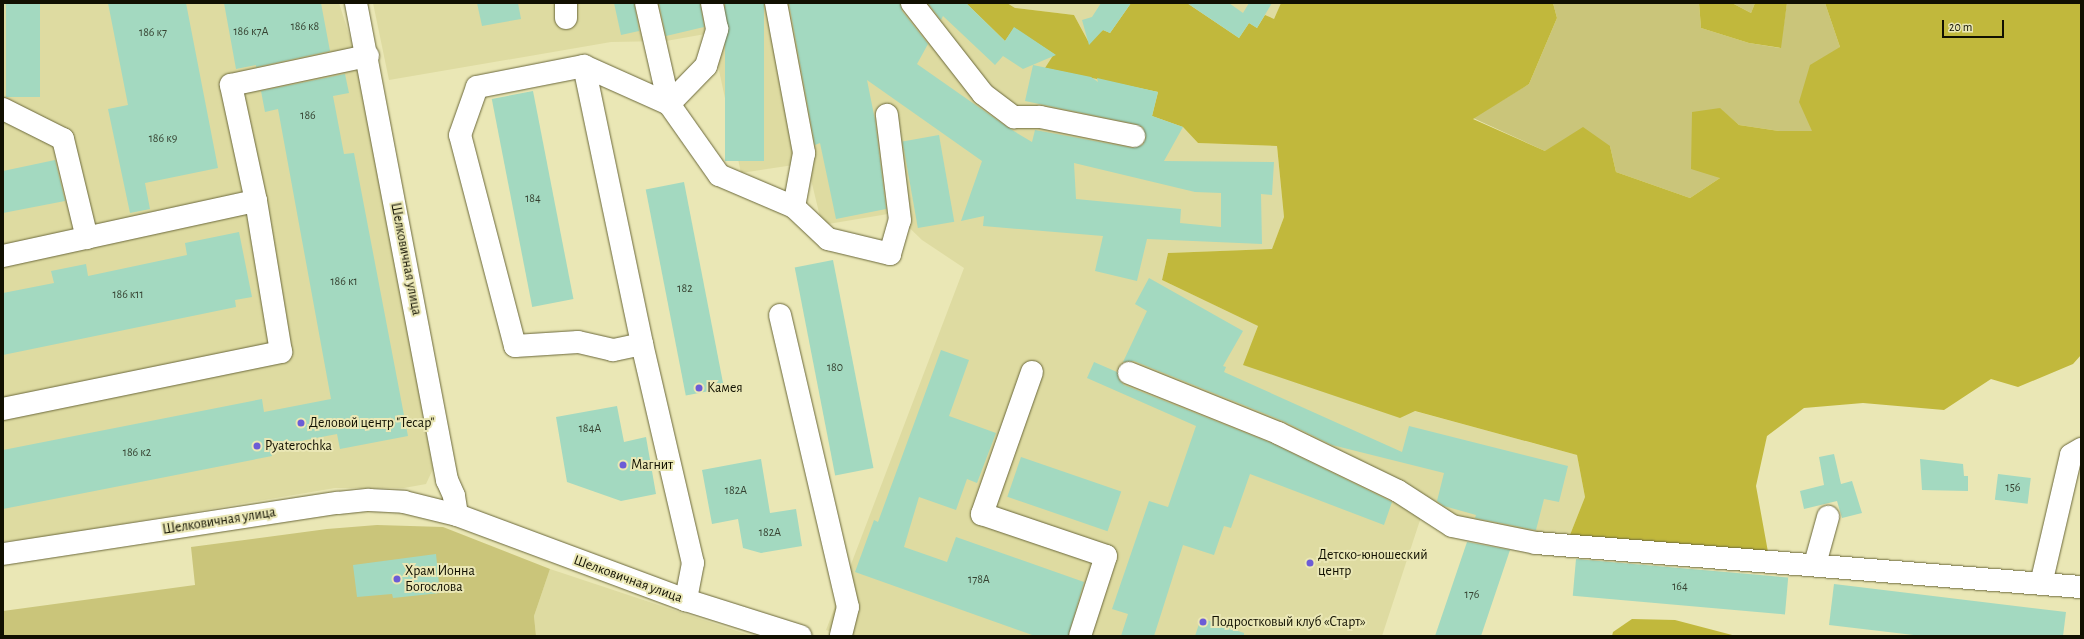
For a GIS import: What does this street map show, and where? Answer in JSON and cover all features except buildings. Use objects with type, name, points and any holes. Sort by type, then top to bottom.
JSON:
[{"type":"street","name":"Шелковичная улица","points":[[356,3],[368,56],[447,480],[454,496],[457,515]]},
{"type":"street","points":[[646,3],[669,104],[719,175],[794,207],[828,239],[890,254],[900,220],[888,115]]},
{"type":"street","points":[[669,104],[706,66],[717,30],[712,3]]},
{"type":"street","points":[[776,3],[804,152],[794,207]]},
{"type":"street","points":[[912,3],[983,94],[1014,117],[1040,117],[1134,136]]},
{"type":"street","points":[[3,409],[281,352],[256,201],[231,85],[368,56]]},
{"type":"street","points":[[642,344],[613,350],[578,342],[515,346],[460,135],[477,87],[584,66],[669,104]]},
{"type":"street","points":[[584,66],[642,344],[693,563],[686,600]]},
{"type":"street","points":[[3,108],[63,139],[87,238]]},
{"type":"street","points":[[3,256],[256,201]]},
{"type":"street","points":[[780,315],[848,607],[841,636]]},
{"type":"street","points":[[1032,372],[982,514],[1106,556],[1080,636]]},
{"type":"street","points":[[1129,374],[1278,433],[1398,492],[1452,526],[1536,543],[1815,564],[2081,587]]},
{"type":"street","points":[[2041,584],[2071,455],[2081,449]]},
{"type":"street","name":"Шелковичная улица","points":[[3,554],[369,500],[404,502],[457,515],[686,600],[800,636]]},
{"type":"street","points":[[1815,564],[1828,517]]},
{"type":"shaded area","points":[[3,3],[339,3],[361,72],[433,469],[426,484],[404,488],[335,488],[33,539],[3,541]]},
{"type":"shaded area","points":[[373,3],[966,3],[1014,27],[1054,54],[1046,68],[1158,92],[1183,127],[1198,143],[1277,146],[1284,217],[1272,249],[1168,253],[1162,280],[1258,326],[1244,365],[1577,455],[1585,497],[1568,540],[1423,511],[1382,636],[844,636],[826,630],[964,268],[922,240],[894,213],[822,225],[807,163],[741,173],[711,33],[666,41],[611,42],[389,80]]},
{"type":"shaded area","points":[[966,3],[1007,3],[1015,8],[1074,15],[1088,41],[1103,30],[1110,33],[1131,3],[1187,3],[1239,38],[1249,23],[1257,28],[1265,15],[1274,19],[1281,3],[1553,3],[1557,18],[1529,84],[1473,119],[1545,151],[1583,127],[1610,146],[1616,172],[1690,198],[1720,178],[1691,169],[1692,112],[1720,108],[1739,125],[1779,131],[1812,131],[1799,102],[1810,65],[1840,47],[1825,3],[2081,3],[2081,355],[2073,364],[2018,387],[1991,379],[1944,410],[1863,403],[1804,408],[1767,436],[1756,486],[1768,552],[1568,540],[1585,497],[1577,455],[1415,411],[1400,418],[1243,365],[1258,326],[1162,280],[1168,253],[1272,249],[1284,217],[1277,146],[1198,143],[1183,127],[1152,116],[1158,92],[1045,68],[1054,54],[1014,28],[1005,41]]},
{"type":"shaded area","points":[[1007,3],[1131,3],[1110,33],[1088,41],[1074,15],[1015,8]]},
{"type":"shaded area","points":[[1187,3],[1281,3],[1274,19],[1239,38]]},
{"type":"shaded area","points":[[1553,3],[1699,3],[1701,28],[1749,43],[1780,48],[1787,3],[1825,3],[1840,47],[1812,131],[1779,131],[1739,125],[1719,108],[1720,178],[1690,198],[1616,172],[1610,146],[1545,151],[1473,118],[1529,84],[1557,18]]},
{"type":"shaded area","points":[[1699,3],[1732,3],[1751,13],[1755,3],[1787,3],[1781,48],[1749,43],[1701,28]]},
{"type":"shaded area","points":[[1732,3],[1755,3],[1751,13]]},
{"type":"shaded area","points":[[377,525],[443,527],[550,569],[534,616],[536,636],[3,636],[3,611],[195,585],[191,547],[327,529]]},
{"type":"shaded area","points":[[550,569],[752,636],[536,636],[534,616]]},
{"type":"shaded area","points":[[1632,619],[1675,620],[1736,636],[1612,636],[1613,632]]},
{"type":"place","name":"Камея","points":[[699,388]]},
{"type":"place","name":"Деловой центр \"Тесар\"","points":[[301,423]]},
{"type":"place","name":"Pyaterochka","points":[[257,446]]},
{"type":"place","name":"Магнит","points":[[623,465]]},
{"type":"place","name":"Детско-юношеский центр","points":[[1310,563]]},
{"type":"place","name":"Храм Ионна Богослова","points":[[397,579]]},
{"type":"place","name":"Подростковый клуб «Старт»","points":[[1203,622]]}]
